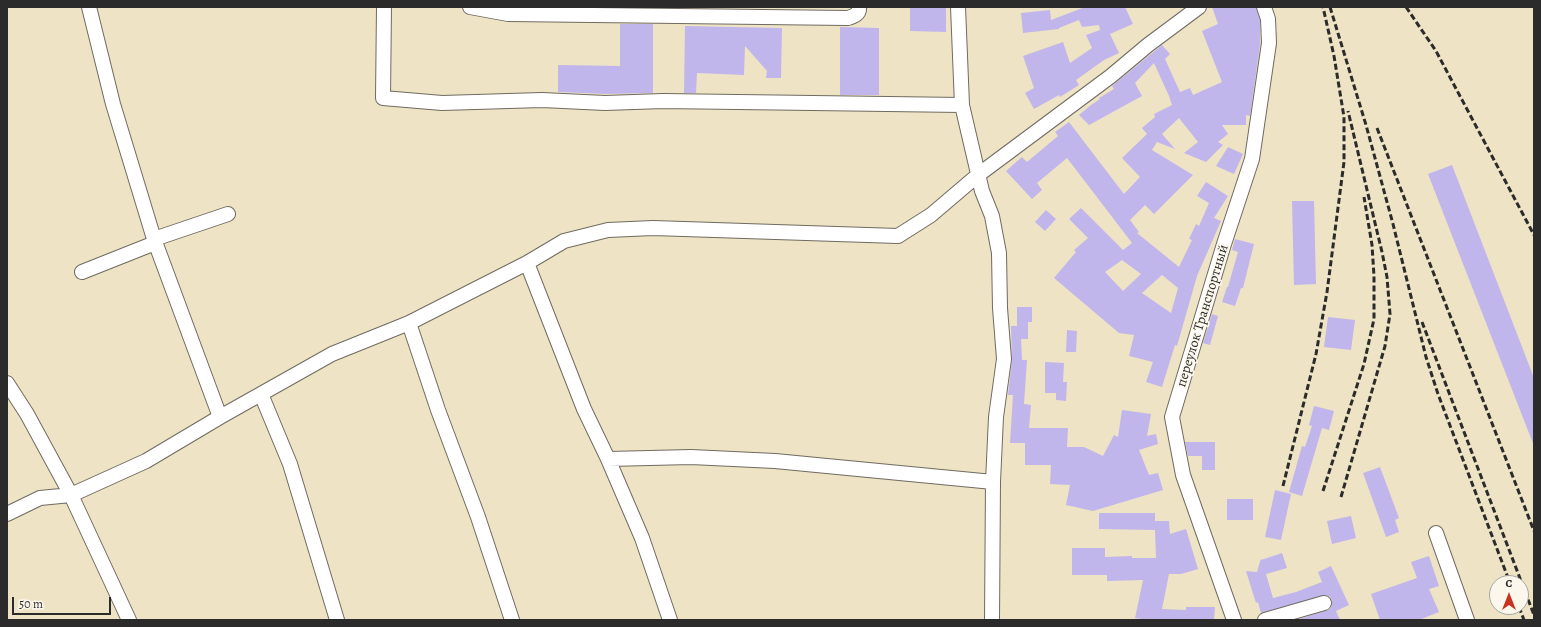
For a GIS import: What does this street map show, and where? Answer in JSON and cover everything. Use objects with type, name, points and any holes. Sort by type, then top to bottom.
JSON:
[{"type":"street","points":[[89,7],[113,104],[155,241],[220,417]]},
{"type":"street","points":[[384,7],[383,98],[442,103],[542,100],[605,103],[663,102],[962,105]]},
{"type":"street","points":[[470,7],[508,14],[848,18],[855,16],[859,10],[859,7]]},
{"type":"street","points":[[958,7],[962,105],[978,176],[992,216],[999,253],[1000,308],[1004,359],[996,417],[993,482],[992,620]]},
{"type":"street","points":[[7,514],[40,498],[71,495],[146,461],[220,417],[332,354],[408,324],[527,263],[564,241],[608,230],[653,228],[898,236],[931,215],[978,176],[1112,76],[1148,45],[1199,7]]},
{"type":"street","name":"переулок Транспортный","points":[[1234,620],[1183,475],[1172,417],[1224,244],[1252,159],[1269,43],[1268,19],[1264,7]]},
{"type":"street","points":[[82,272],[155,241],[228,214]]},
{"type":"street","points":[[527,263],[584,409],[608,459],[642,538],[670,620]]},
{"type":"street","points":[[408,324],[478,517],[512,620]]},
{"type":"street","points":[[7,382],[27,414],[71,495],[130,620]]},
{"type":"street","points":[[261,394],[290,464],[337,620]]},
{"type":"street","points":[[608,459],[691,457],[776,461],[993,482]]},
{"type":"street","points":[[1436,533],[1467,620]]},
{"type":"street","points":[[1265,620],[1324,603]]},
{"type":"building","points":[[910,7],[946,7],[946,32],[910,31]]},
{"type":"building","points":[[1085,7],[1125,7],[1133,24],[1110,34],[1119,53],[1104,60],[1076,80],[1079,85],[1060,97],[1059,95],[1034,109],[1025,93],[1034,88],[1023,56],[1063,42],[1070,63],[1092,48],[1086,35],[1100,30],[1099,25],[1082,27],[1079,20],[1059,29],[1023,33],[1021,13],[1050,10],[1051,20]]},
{"type":"building","points":[[1212,7],[1256,7],[1260,20],[1260,45],[1250,116],[1246,115],[1246,125],[1222,125],[1228,134],[1218,142],[1223,145],[1206,162],[1184,153],[1198,142],[1179,118],[1162,134],[1175,149],[1157,142],[1152,150],[1193,175],[1154,214],[1145,205],[1130,220],[1139,232],[1137,233],[1179,267],[1192,240],[1189,239],[1196,224],[1199,226],[1209,203],[1197,196],[1206,182],[1228,196],[1214,218],[1221,221],[1197,276],[1177,346],[1175,345],[1162,387],[1146,382],[1153,362],[1129,356],[1134,335],[1119,333],[1054,278],[1076,252],[1074,250],[1088,238],[1069,219],[1081,208],[1123,250],[1132,243],[1067,158],[1037,183],[1042,190],[1032,199],[1006,171],[1022,157],[1027,162],[1058,136],[1055,132],[1069,122],[1124,194],[1140,177],[1122,158],[1147,134],[1142,128],[1155,117],[1154,114],[1172,105],[1154,63],[1135,83],[1142,96],[1089,125],[1079,115],[1100,99],[1099,98],[1114,89],[1112,86],[1162,45],[1170,54],[1165,59],[1180,92],[1190,88],[1193,95],[1222,82],[1202,31],[1218,24]],"holes":[[[1122,260],[1141,274],[1123,291],[1105,272]],[[1162,275],[1178,288],[1171,313],[1142,293]]]},
{"type":"building","points":[[620,24],[653,24],[653,93],[605,94],[558,92],[558,65],[620,66]]},
{"type":"building","points":[[685,26],[782,28],[781,78],[766,78],[767,71],[745,46],[744,75],[697,73],[696,93],[684,93]]},
{"type":"building","points":[[840,27],[879,28],[879,95],[840,95]]},
{"type":"building","points":[[1228,147],[1243,154],[1234,174],[1216,166]]},
{"type":"building","points":[[1452,165],[1534,378],[1534,446],[1428,174]]},
{"type":"building","points":[[1292,201],[1314,201],[1316,284],[1294,285]]},
{"type":"building","points":[[1046,210],[1056,219],[1045,231],[1035,222]]},
{"type":"building","points":[[1235,239],[1254,244],[1243,288],[1241,288],[1235,306],[1222,302],[1238,252],[1232,250]]},
{"type":"building","points":[[1017,307],[1032,307],[1032,322],[1028,322],[1028,339],[1021,339],[1022,360],[1027,360],[1024,404],[1031,405],[1029,428],[1068,428],[1067,447],[1084,447],[1103,456],[1114,435],[1118,437],[1122,410],[1151,414],[1147,436],[1156,434],[1158,444],[1139,450],[1149,475],[1158,473],[1163,490],[1093,511],[1066,505],[1070,485],[1050,484],[1051,465],[1025,465],[1025,443],[1010,443],[1013,395],[1008,395],[1012,360],[1011,326],[1017,326]]},
{"type":"building","points":[[1212,314],[1218,316],[1210,345],[1203,343]]},
{"type":"building","points":[[1328,317],[1355,320],[1351,350],[1324,347]]},
{"type":"building","points":[[1067,330],[1077,331],[1076,352],[1066,352]]},
{"type":"building","points":[[1045,362],[1064,363],[1063,382],[1067,382],[1066,401],[1056,400],[1056,393],[1045,393]]},
{"type":"building","points":[[1314,406],[1334,411],[1329,430],[1322,428],[1302,496],[1289,492],[1302,446],[1305,447],[1312,426],[1309,425]]},
{"type":"building","points":[[1185,442],[1215,442],[1215,470],[1202,470],[1202,456],[1188,456]]},
{"type":"building","points":[[1380,467],[1399,518],[1395,520],[1399,532],[1386,537],[1363,473]]},
{"type":"building","points":[[1275,490],[1291,494],[1281,540],[1265,537]]},
{"type":"building","points":[[1227,499],[1253,499],[1253,520],[1227,520]]},
{"type":"building","points":[[1099,513],[1155,513],[1155,521],[1169,521],[1170,534],[1186,529],[1198,569],[1181,574],[1169,574],[1162,609],[1186,610],[1186,607],[1215,607],[1214,620],[1148,620],[1135,618],[1143,580],[1107,581],[1107,575],[1072,575],[1072,548],[1105,548],[1105,557],[1132,556],[1132,558],[1156,558],[1155,530],[1099,529]]},
{"type":"building","points":[[1351,516],[1356,538],[1332,544],[1327,521]]},
{"type":"building","points":[[1282,553],[1287,568],[1266,574],[1273,598],[1296,592],[1322,582],[1318,572],[1331,566],[1349,605],[1336,611],[1340,620],[1296,620],[1330,609],[1332,601],[1330,597],[1326,595],[1261,613],[1258,602],[1256,603],[1246,571],[1257,572],[1261,558],[1261,560]]},
{"type":"building","points":[[1429,556],[1439,586],[1429,589],[1439,612],[1419,620],[1380,620],[1371,594],[1417,578],[1411,562]]},
{"type":"railway","points":[[1283,486],[1316,354],[1327,292],[1344,162],[1344,117],[1334,56],[1323,7]]},
{"type":"railway","points":[[1330,7],[1366,125],[1393,224],[1426,357],[1438,394],[1507,575]]},
{"type":"railway","points":[[1406,7],[1436,51],[1534,235]]},
{"type":"railway","points":[[1341,497],[1385,346],[1390,314],[1387,277],[1382,252],[1348,111]]},
{"type":"railway","points":[[1377,128],[1534,531]]},
{"type":"railway","points":[[1323,491],[1364,364],[1374,319],[1372,245],[1364,197]]},
{"type":"railway","points":[[1422,322],[1534,615]]},
{"type":"railway","points":[[1522,615],[1524,620]]}]
